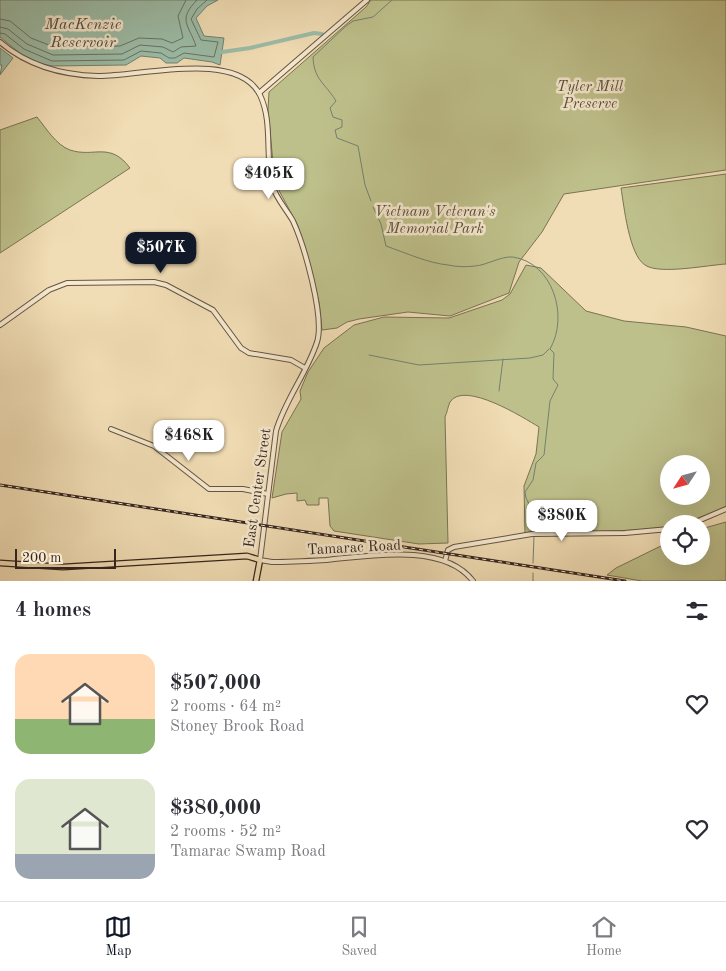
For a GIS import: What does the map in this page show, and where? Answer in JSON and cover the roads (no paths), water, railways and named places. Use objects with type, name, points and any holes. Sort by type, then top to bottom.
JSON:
[{"type":"main road","points":[[0,563],[63,567],[238,556],[251,556],[260,560]]},
{"type":"main road","name":"East Center Street","points":[[256,581],[260,560]]},
{"type":"street","points":[[0,42],[32,64],[60,72],[111,76],[182,68],[208,68],[241,78],[259,93],[367,0]]},
{"type":"street","name":"East Center Street","points":[[259,93],[265,115],[272,185],[294,223],[319,311],[318,340],[278,424],[260,560]]},
{"type":"street","points":[[0,325],[49,290],[64,284],[78,282],[154,282],[166,285],[213,310],[241,348],[249,353],[291,360],[305,368]]},
{"type":"street","points":[[110,429],[154,446],[209,489],[243,488],[268,494]]},
{"type":"street","points":[[710,516],[726,509]]},
{"type":"street","points":[[445,561],[447,551],[454,547],[521,535],[632,533],[660,530]]},
{"type":"street","name":"Tamarac Road","points":[[260,560],[272,562],[394,554],[445,561],[463,570],[473,581]]},
{"type":"water","name":"MacKenzie Reservoir","points":[[0,0],[218,0],[207,6],[196,18],[204,36],[224,38],[220,65],[184,58],[177,63],[166,63],[160,58],[141,56],[126,65],[52,66],[39,63],[21,54],[0,37]]},
{"type":"water","points":[[0,48],[13,58],[0,75],[2,65],[0,65]]},
{"type":"waterway","points":[[371,201],[365,185],[358,146],[337,138],[335,130],[342,127],[342,120],[333,117],[330,108],[336,101],[315,71],[313,57],[346,26],[353,21],[373,17],[392,0]]},
{"type":"waterway","points":[[222,52],[250,48],[314,33],[322,34]]},
{"type":"waterway","points":[[373,207],[381,224],[386,246],[440,264],[469,267],[513,257],[527,261],[538,269],[554,293],[558,322],[556,336],[550,349],[554,353],[553,379],[558,385],[550,401],[544,455],[536,463],[533,480],[525,492],[533,512],[534,531]]},
{"type":"waterway","points":[[369,355],[419,365],[530,358],[543,355],[549,349]]},
{"type":"waterway","points":[[499,391],[503,359]]},
{"type":"waterway","points":[[533,563],[534,536]]},
{"type":"waterway","points":[[533,573],[533,581]]},
{"type":"railway","points":[[0,485],[625,581]]},
{"type":"park label","name":"Tyler Mill Preserve","points":[[590,94]]},
{"type":"park label","name":"Vietnam Veteran's Memorial Park","points":[[435,220]]}]
